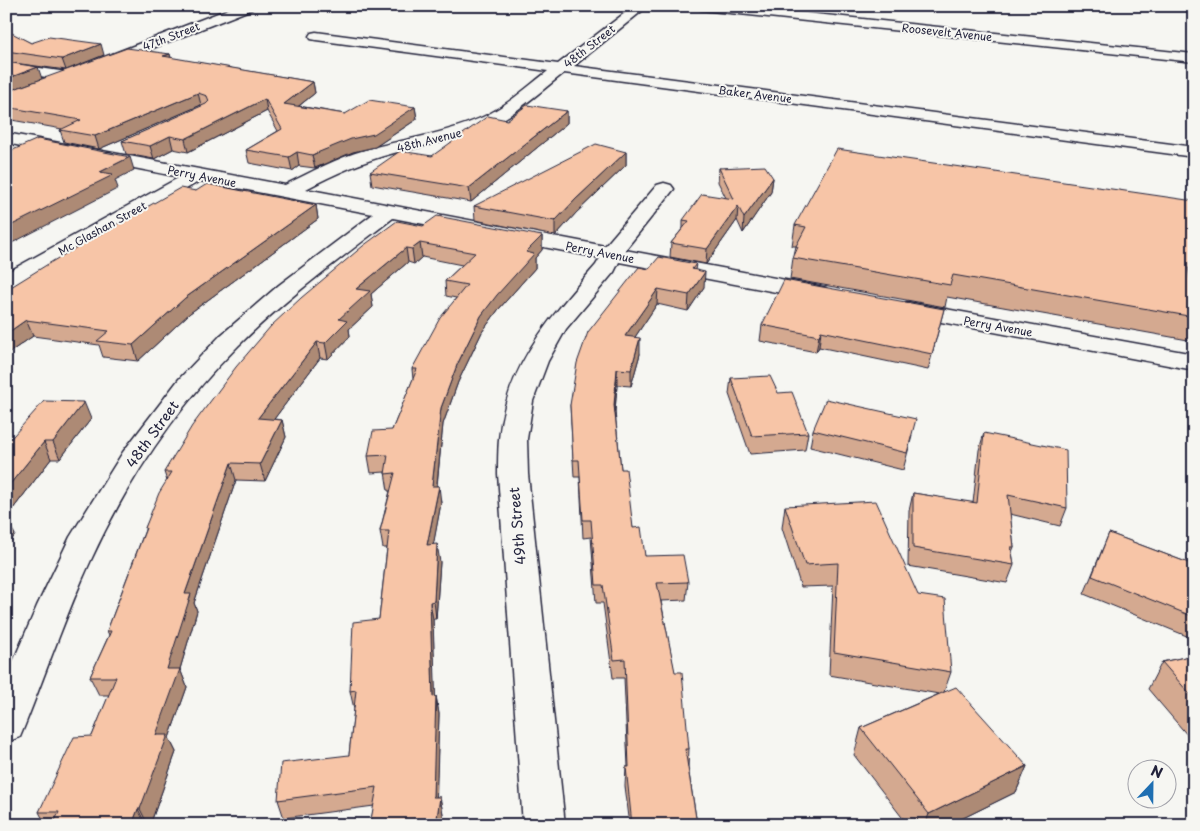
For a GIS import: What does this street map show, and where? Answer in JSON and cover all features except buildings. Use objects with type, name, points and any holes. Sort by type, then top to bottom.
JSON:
[{"type":"main road","points":[[1186,6],[1194,11]]},
{"type":"street","name":"47th Street","points":[[41,86],[248,6]]},
{"type":"street","name":"48th Street","points":[[560,69],[642,6]]},
{"type":"street","name":"Roosevelt Avenue","points":[[701,6],[1194,58]]},
{"type":"street","points":[[853,22],[865,6]]},
{"type":"street","name":"Baker Avenue","points":[[316,36],[1194,152]]},
{"type":"street","name":"47th Street","points":[[7,67],[76,73]]},
{"type":"street","name":"48th Avenue","points":[[287,192],[353,159],[454,135],[492,120],[506,112],[560,69]]},
{"type":"street","name":"Perry Avenue","points":[[10,141],[102,156],[834,296]]},
{"type":"street","points":[[102,156],[127,145]]},
{"type":"street","name":"Mc Glashan Street","points":[[6,282],[197,175]]},
{"type":"street","name":"49th Street","points":[[544,825],[513,474],[513,439],[520,401],[535,361],[556,326],[606,267],[617,244],[664,189]]},
{"type":"street","name":"48th Street","points":[[6,725],[55,606],[86,538],[126,468],[160,420],[224,346],[275,299],[388,212]]},
{"type":"street","name":"Perry Avenue","points":[[892,307],[1194,362]]}]
